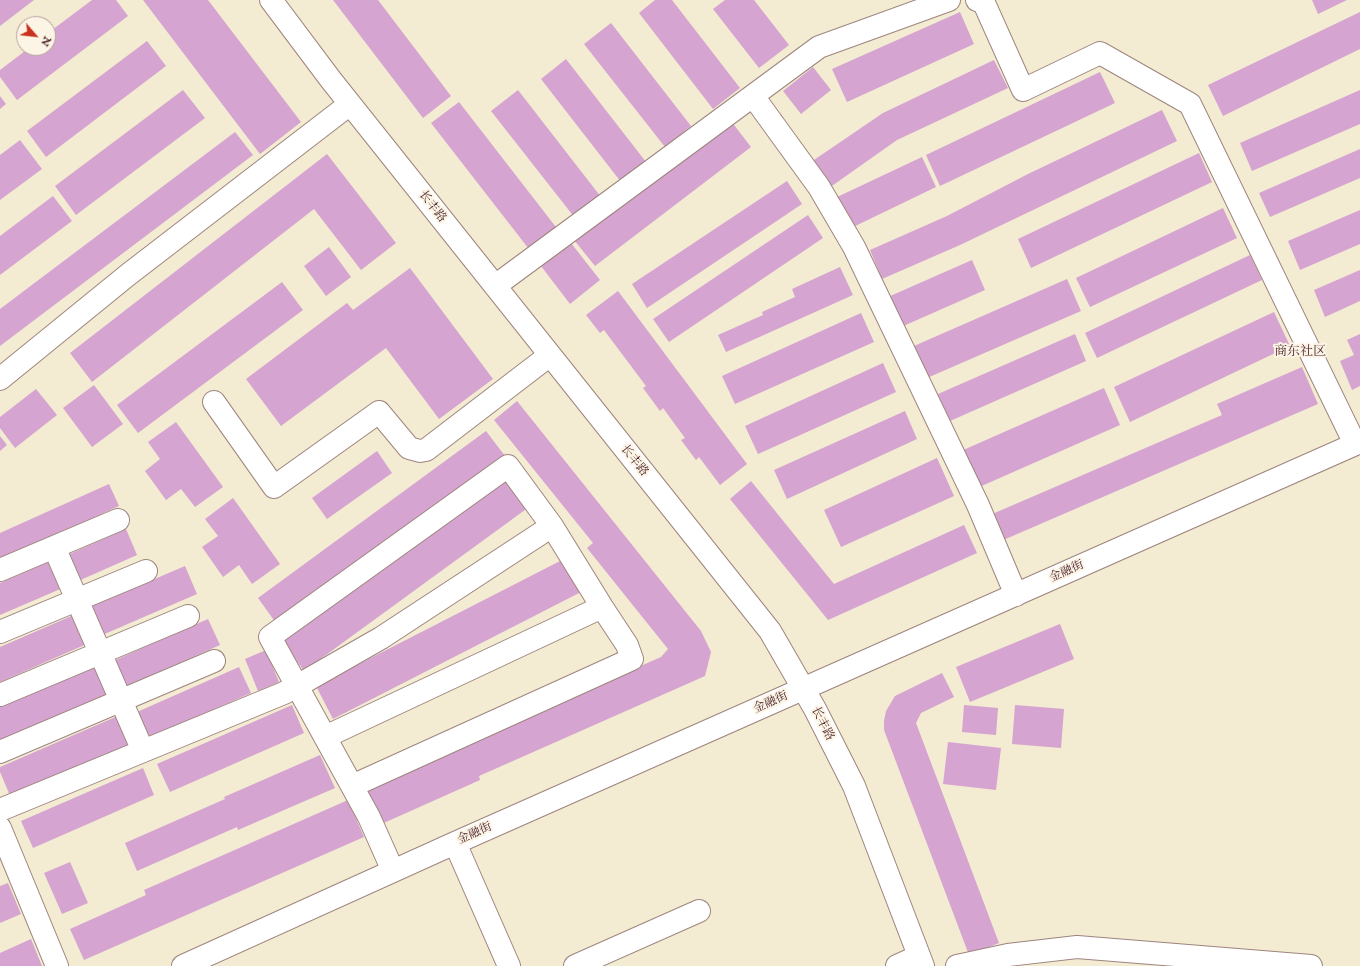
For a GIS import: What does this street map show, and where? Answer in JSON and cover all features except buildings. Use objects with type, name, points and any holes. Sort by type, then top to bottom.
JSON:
[{"type":"street","name":"长丰路","points":[[271,0],[350,104],[770,631],[803,689],[854,786],[921,961]]},
{"type":"street","points":[[495,286],[819,47],[949,0]]},
{"type":"street","points":[[977,0],[984,3],[1023,90],[1100,53],[1190,104],[1358,443]]},
{"type":"street","points":[[753,96],[819,187],[854,247],[978,505],[1016,595]]},
{"type":"street","points":[[0,379],[129,274],[350,104]]},
{"type":"street","points":[[214,402],[274,487],[379,412],[409,448],[420,451],[426,450],[432,447],[550,355]]},
{"type":"street","name":"金融街","points":[[183,966],[219,959],[393,871],[1358,443]]},
{"type":"street","points":[[352,786],[632,659],[627,644],[552,526],[508,466],[270,637],[369,817],[393,871]]},
{"type":"street","points":[[0,570],[118,520]]},
{"type":"street","points":[[0,810],[284,693],[381,638],[552,526]]},
{"type":"street","points":[[54,547],[143,752]]},
{"type":"street","points":[[0,632],[146,571]]},
{"type":"street","points":[[325,737],[602,606]]},
{"type":"street","points":[[0,696],[188,616]]},
{"type":"street","points":[[0,752],[214,661]]},
{"type":"street","points":[[0,828],[58,966]]},
{"type":"street","points":[[455,843],[509,966]]},
{"type":"street","points":[[575,966],[698,911]]},
{"type":"street","points":[[958,966],[1008,955],[1077,947],[1311,966]]},
{"type":"street","points":[[897,966],[921,961]]},
{"type":"district","name":"商东社区","points":[[1300,352]]}]
